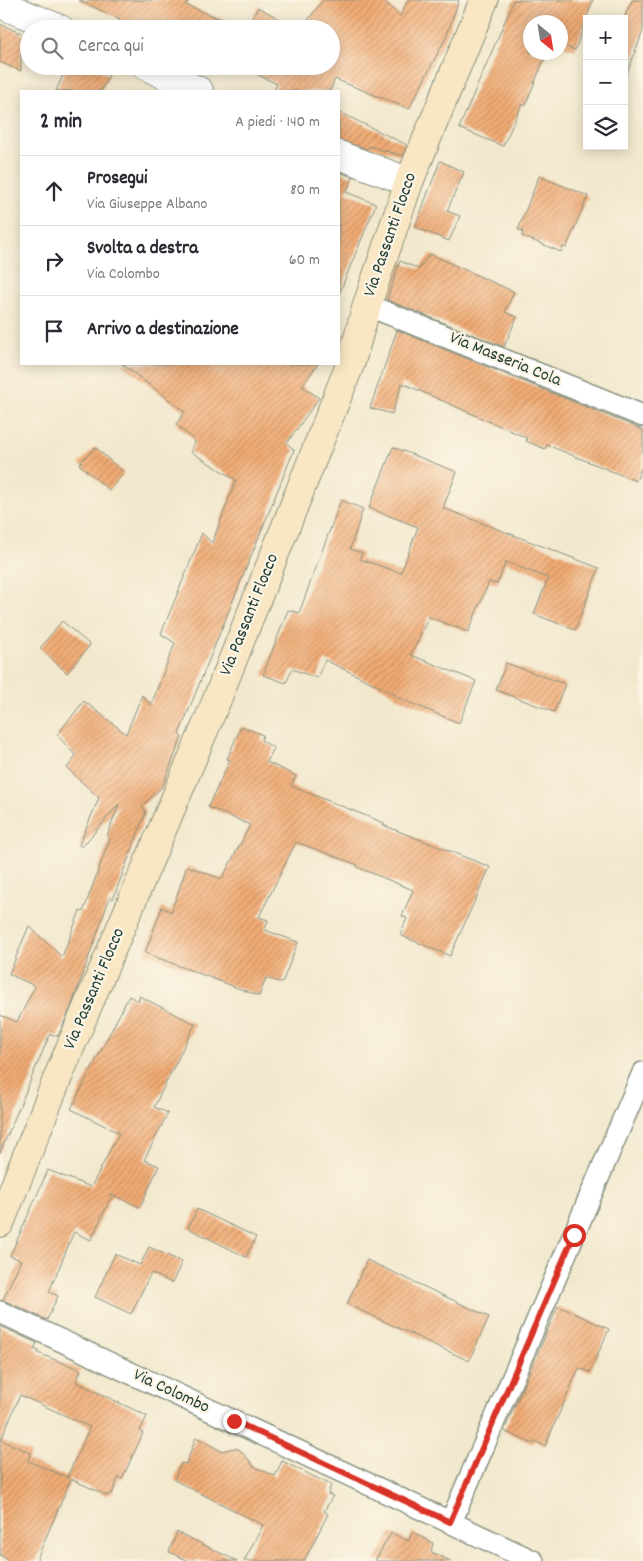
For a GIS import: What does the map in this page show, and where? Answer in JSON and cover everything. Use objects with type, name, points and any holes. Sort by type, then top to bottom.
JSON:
[{"type":"main road","name":"Via Passanti Flocco","points":[[0,1223],[62,1067],[223,684],[351,362],[367,305],[409,182],[484,0]]},
{"type":"street","points":[[0,4],[38,20]]},
{"type":"street","points":[[165,75],[197,90]]},
{"type":"street","points":[[340,156],[409,182]]},
{"type":"street","name":"Via Masseria Cola","points":[[367,305],[643,416]]},
{"type":"street","points":[[450,1522],[643,1073]]},
{"type":"street","name":"Via Colombo","points":[[0,1312],[533,1561]]},
{"type":"building","points":[[78,0],[189,0],[186,5],[223,20],[119,20]]},
{"type":"building","points":[[323,0],[383,0],[400,16],[408,0],[459,0],[446,37],[409,109],[335,79],[330,90],[274,90],[277,84],[258,75],[340,75],[340,20],[308,20]]},
{"type":"building","points":[[514,0],[593,0],[588,15],[583,15],[583,28],[575,50],[568,48],[568,15],[523,15],[523,60],[544,60],[525,106],[522,104],[503,146],[459,128]]},
{"type":"building","points":[[632,0],[643,0],[643,31],[628,71],[628,15],[625,15]]},
{"type":"building","points":[[258,7],[282,20],[252,20]]},
{"type":"building","points":[[0,24],[20,33],[20,71],[0,62]]},
{"type":"building","points":[[63,75],[109,75],[102,90],[56,90]]},
{"type":"building","points":[[340,112],[407,145],[403,156],[369,146],[367,149],[340,140]]},
{"type":"building","points":[[440,161],[464,172],[447,211],[460,216],[449,241],[415,227]]},
{"type":"building","points":[[340,172],[353,177],[346,192],[376,204],[340,292]]},
{"type":"building","points":[[539,176],[588,196],[566,248],[563,247],[561,252],[522,236],[523,231],[518,230]]},
{"type":"building","points":[[430,254],[514,292],[505,312],[517,317],[504,347],[387,300],[400,261],[419,269]]},
{"type":"building","points":[[397,330],[643,430],[643,464],[636,481],[547,445],[545,449],[526,441],[527,438],[402,383],[392,414],[370,408]]},
{"type":"building","points":[[123,365],[317,365],[302,386],[319,398],[287,443],[294,450],[179,734],[182,737],[162,787],[142,806],[146,812],[113,899],[110,897],[71,1007],[58,1036],[50,1034],[0,1153],[0,1015],[17,1022],[35,986],[9,974],[29,926],[62,957],[80,911],[83,912],[110,838],[107,836],[119,804],[82,847],[79,845],[99,798],[67,768],[76,756],[57,735],[84,701],[126,734],[142,695],[151,705],[175,643],[161,634],[202,533],[212,543],[236,480],[191,452],[195,441],[176,424],[185,412]]},
{"type":"building","points":[[95,447],[124,473],[109,490],[79,464]]},
{"type":"building","points":[[393,447],[457,472],[443,508],[599,568],[575,630],[534,614],[548,578],[506,562],[497,584],[489,582],[468,632],[429,617],[411,655],[476,681],[459,723],[394,696],[395,694],[325,660],[317,678],[292,669],[286,683],[263,675],[288,610],[299,613],[341,500],[363,509],[350,549],[362,553],[360,559],[401,573],[418,527],[369,508]]},
{"type":"building","points":[[62,621],[90,645],[67,673],[40,648]]},
{"type":"building","points":[[506,663],[565,684],[554,712],[496,690]]},
{"type":"building","points":[[241,726],[263,735],[261,740],[274,748],[267,762],[296,776],[291,786],[490,867],[450,956],[400,935],[407,918],[402,916],[413,890],[357,867],[358,865],[296,842],[259,917],[268,920],[265,930],[298,942],[282,983],[266,978],[259,996],[145,953],[162,907],[171,912],[187,866],[222,879],[250,825],[208,807],[230,760],[227,759]]},
{"type":"building","points":[[129,996],[139,1001],[139,996],[195,1024],[154,1107],[168,1113],[144,1160],[159,1166],[140,1207],[112,1195],[91,1240],[74,1232],[49,1292],[58,1296],[47,1320],[3,1300],[21,1260],[10,1256],[48,1170],[91,1187],[119,1133],[71,1109]]},
{"type":"building","points":[[197,1209],[256,1237],[246,1257],[188,1228]]},
{"type":"building","points":[[149,1247],[182,1262],[172,1283],[151,1273],[131,1314],[95,1297],[115,1254],[140,1265]]},
{"type":"building","points":[[367,1260],[489,1317],[469,1361],[347,1304]]},
{"type":"building","points":[[558,1306],[609,1329],[590,1372],[579,1368],[545,1446],[535,1441],[533,1444],[504,1431]]},
{"type":"building","points":[[0,1326],[37,1343],[34,1349],[39,1351],[38,1353],[81,1370],[76,1382],[147,1416],[140,1431],[143,1433],[139,1442],[122,1479],[119,1477],[112,1494],[110,1493],[108,1496],[71,1479],[36,1561],[10,1561],[0,1555]],"holes":[[[20,1395],[90,1427],[67,1477],[69,1478],[28,1461],[31,1453],[1,1440]]]},
{"type":"building","points":[[196,1437],[221,1451],[235,1448],[240,1450],[253,1466],[275,1476],[282,1461],[331,1485],[328,1494],[333,1496],[324,1511],[328,1514],[304,1561],[244,1561],[263,1525],[174,1480],[181,1463],[186,1464]]},
{"type":"building","points":[[177,1532],[237,1561],[189,1561],[169,1552]]},
{"type":"building","points":[[412,1532],[433,1543],[431,1552],[451,1561],[375,1561],[391,1533],[409,1541]]},
{"type":"route","points":[[234,1421],[450,1522],[574,1235]]}]
